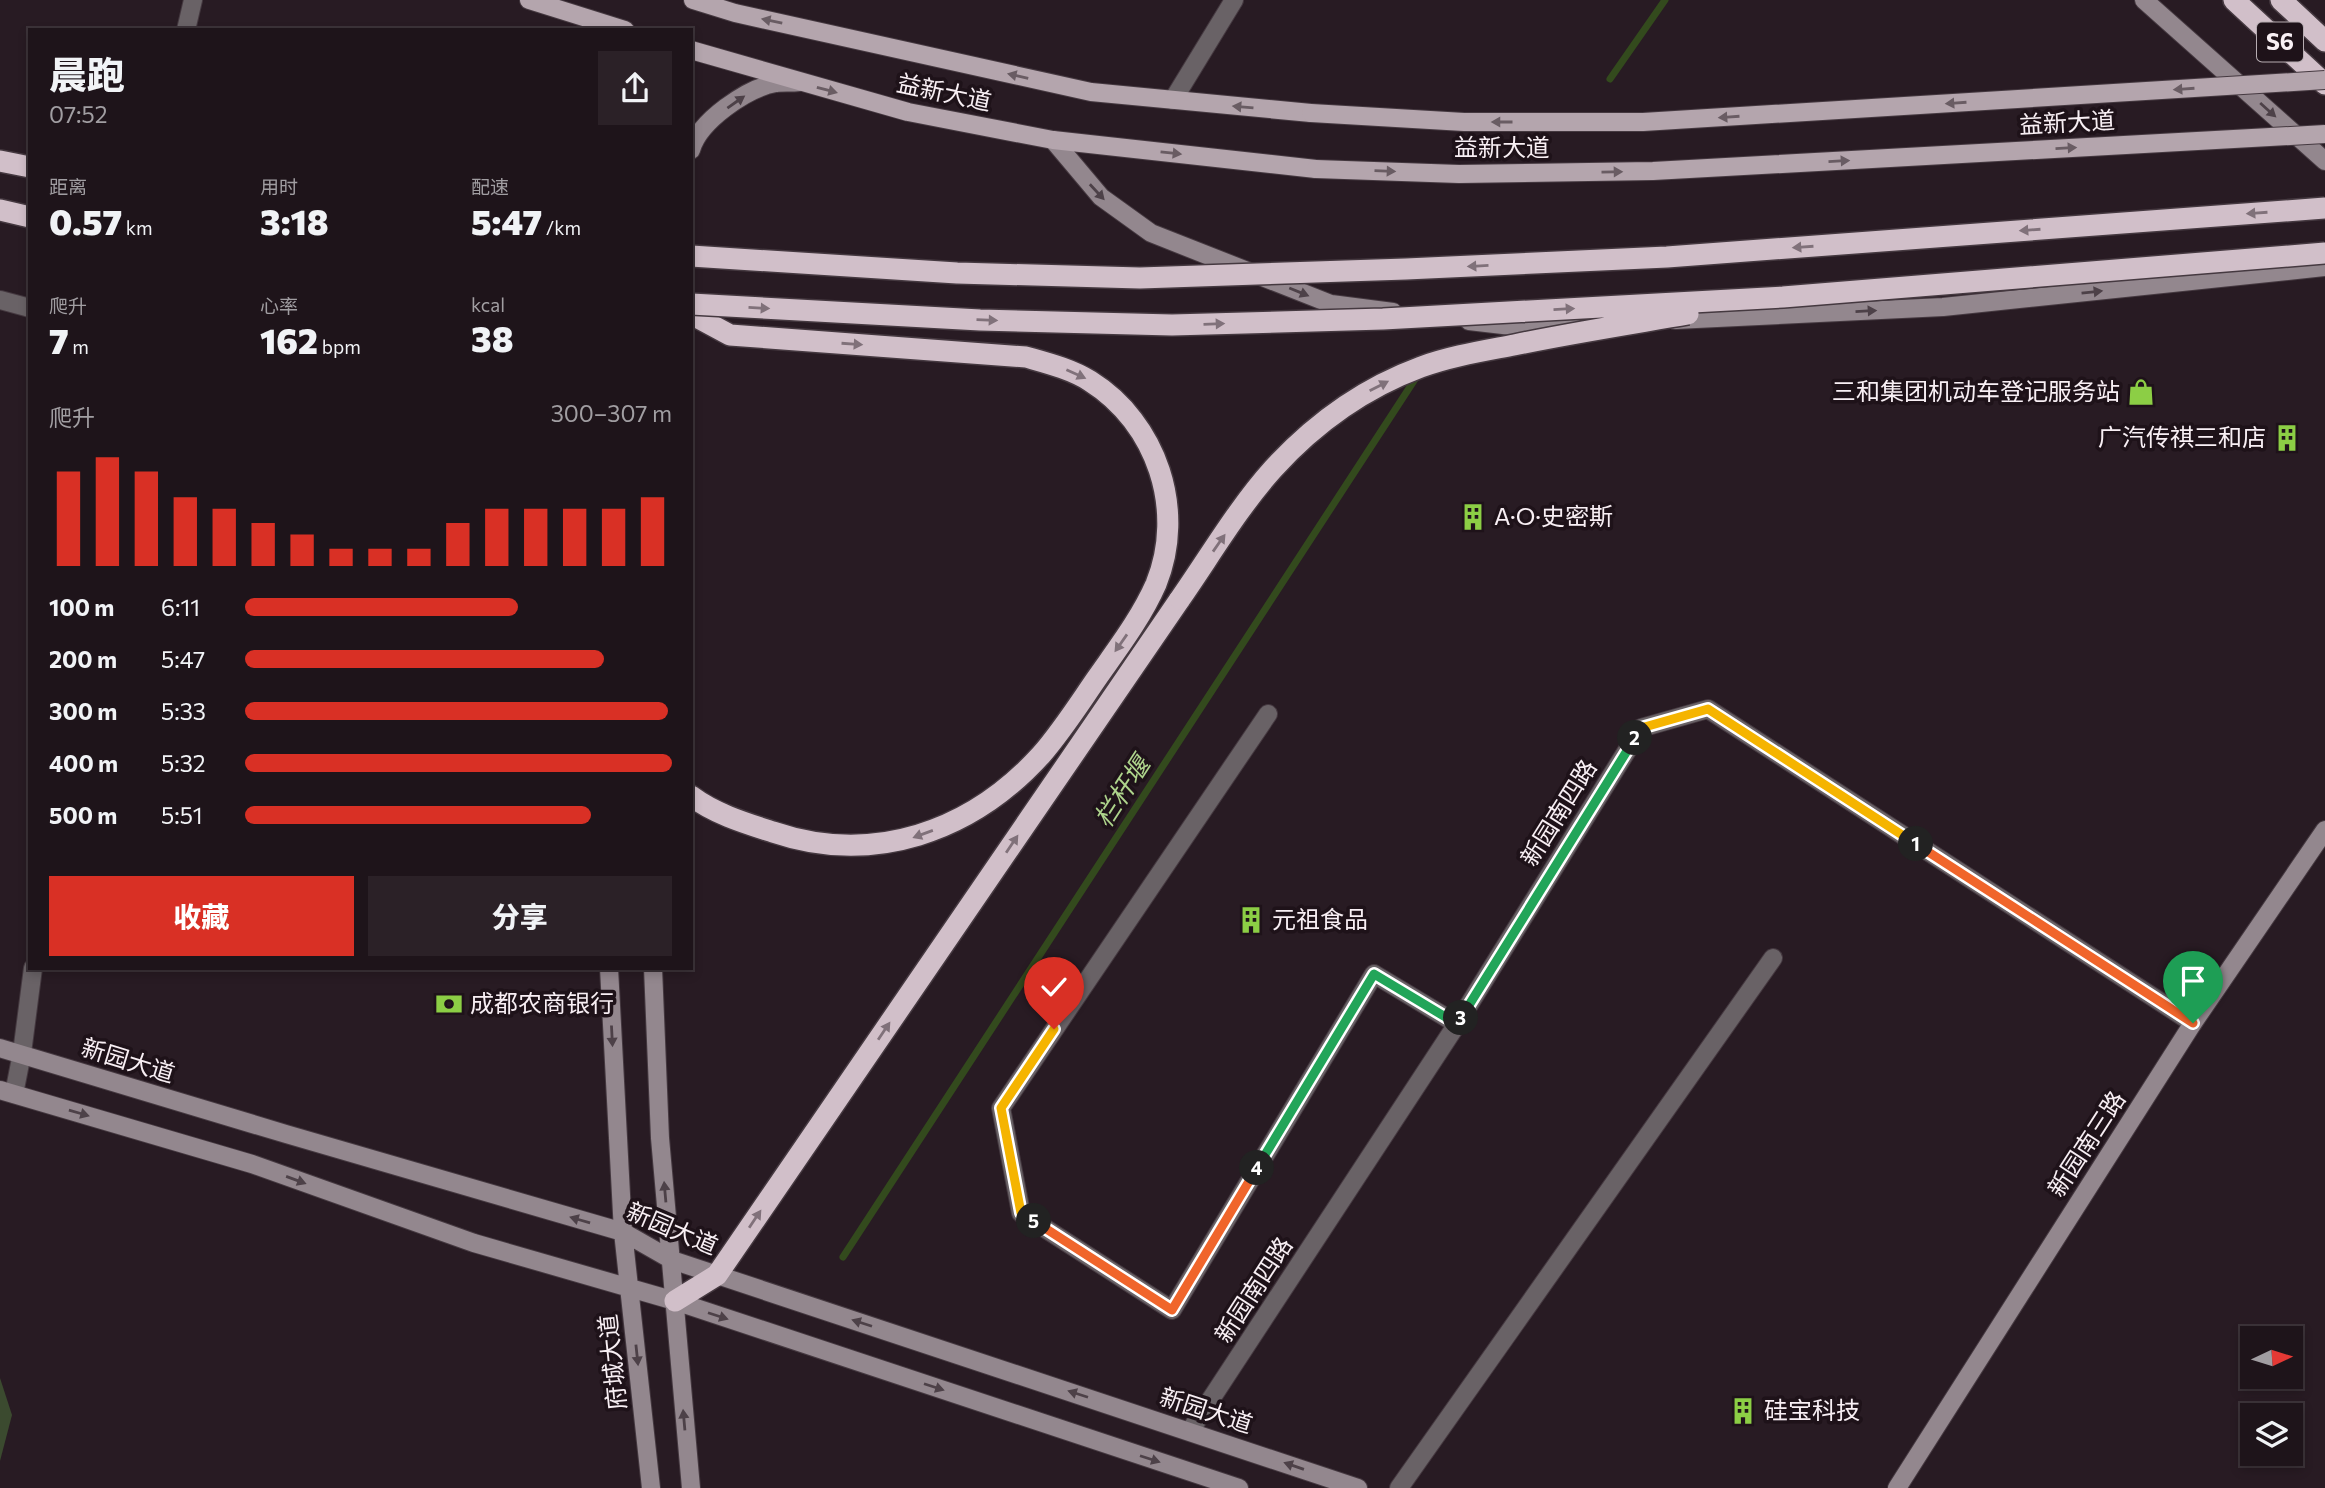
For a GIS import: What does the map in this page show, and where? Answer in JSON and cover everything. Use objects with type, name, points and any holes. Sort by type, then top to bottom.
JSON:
[{"type":"highway","name":"S6","points":[[2234,0],[2325,82]]},
{"type":"highway","name":"S6","points":[[2281,0],[2325,41]]},
{"type":"highway","points":[[0,162],[28,167]]},
{"type":"highway","points":[[693,256],[957,273],[1166,277],[1667,257],[2325,208]]},
{"type":"highway","points":[[0,210],[28,216]]},
{"type":"highway","points":[[693,304],[980,320],[1172,325],[1383,319],[1783,297],[2325,253]]},
{"type":"highway","points":[[675,1301],[717,1275],[1180,599],[1272,470],[1301,441],[1331,415],[1363,394],[1421,367],[1480,351],[1783,297]]},
{"type":"highway","points":[[693,315],[730,335],[1026,357],[1060,367],[1088,379],[1126,409],[1153,451],[1162,474],[1167,507],[1167,539],[1163,561],[1156,584],[1137,620],[1040,756],[1020,775],[959,819],[917,837],[896,841],[864,845],[813,843],[786,837],[725,815],[693,797]]},
{"type":"main road","points":[[529,0],[619,28]]},
{"type":"main road","name":"益新大道","points":[[693,0],[735,13],[1091,92],[1311,113],[1464,122],[1643,122],[2325,82]]},
{"type":"main road","name":"益新大道","points":[[693,51],[908,112],[1053,140],[1317,169],[1459,174],[1653,171],[2325,134]]},
{"type":"street","points":[[186,28],[193,0]]},
{"type":"street","points":[[1173,100],[1234,0]]},
{"type":"street","name":"S6","points":[[2144,0],[2325,161]]},
{"type":"street","points":[[581,16],[592,28]]},
{"type":"street","points":[[693,144],[695,137],[713,118],[745,95],[775,83],[799,82]]},
{"type":"street","points":[[1053,140],[1101,197],[1151,233],[1331,304],[1520,327],[1943,307],[2325,267]]},
{"type":"street","points":[[0,300],[28,307]]},
{"type":"street","name":"新园南四路","points":[[1191,1432],[1457,1024],[1641,728],[1708,709],[2193,1023]]},
{"type":"street","points":[[1268,714],[1001,1108],[1021,1213],[1172,1310],[1374,974],[1457,1024]]},
{"type":"street","name":"新园南三路","points":[[1897,1488],[2193,1023],[2325,830]]},
{"type":"street","points":[[1399,1488],[1773,958]]},
{"type":"street","points":[[33,970],[22,1053],[7,1092],[252,1164],[474,1243],[675,1301],[1239,1488]]},
{"type":"street","name":"府城大道","points":[[609,970],[623,1232],[650,1488]]},
{"type":"street","points":[[653,970],[660,1138],[691,1488]]},
{"type":"street","name":"新园大道","points":[[0,1048],[623,1232],[672,1260],[1358,1488]]},
{"type":"green space","points":[[0,1378],[12,1415],[0,1461]]},
{"type":"waterway","name":"栏杆堰","points":[[1610,79],[1665,0]]},
{"type":"waterway","name":"栏杆堰","points":[[843,1257],[1419,373]]},
{"type":"place","name":"三和集团机动车登记服务站","points":[[2141,392]]},
{"type":"place","name":"广汽传祺三和店","points":[[2287,438]]},
{"type":"place","name":"A·O·史密斯","points":[[1473,517]]},
{"type":"place","name":"元祖食品","points":[[1251,920]]},
{"type":"place","name":"成都农商银行","points":[[449,1004]]},
{"type":"place","name":"硅宝科技","points":[[1743,1411]]},
{"type":"route","points":[[1054,1029],[1001,1108],[1021,1213],[1172,1310],[1374,974],[1457,1024],[1641,728],[1708,709],[2193,1023]]}]
